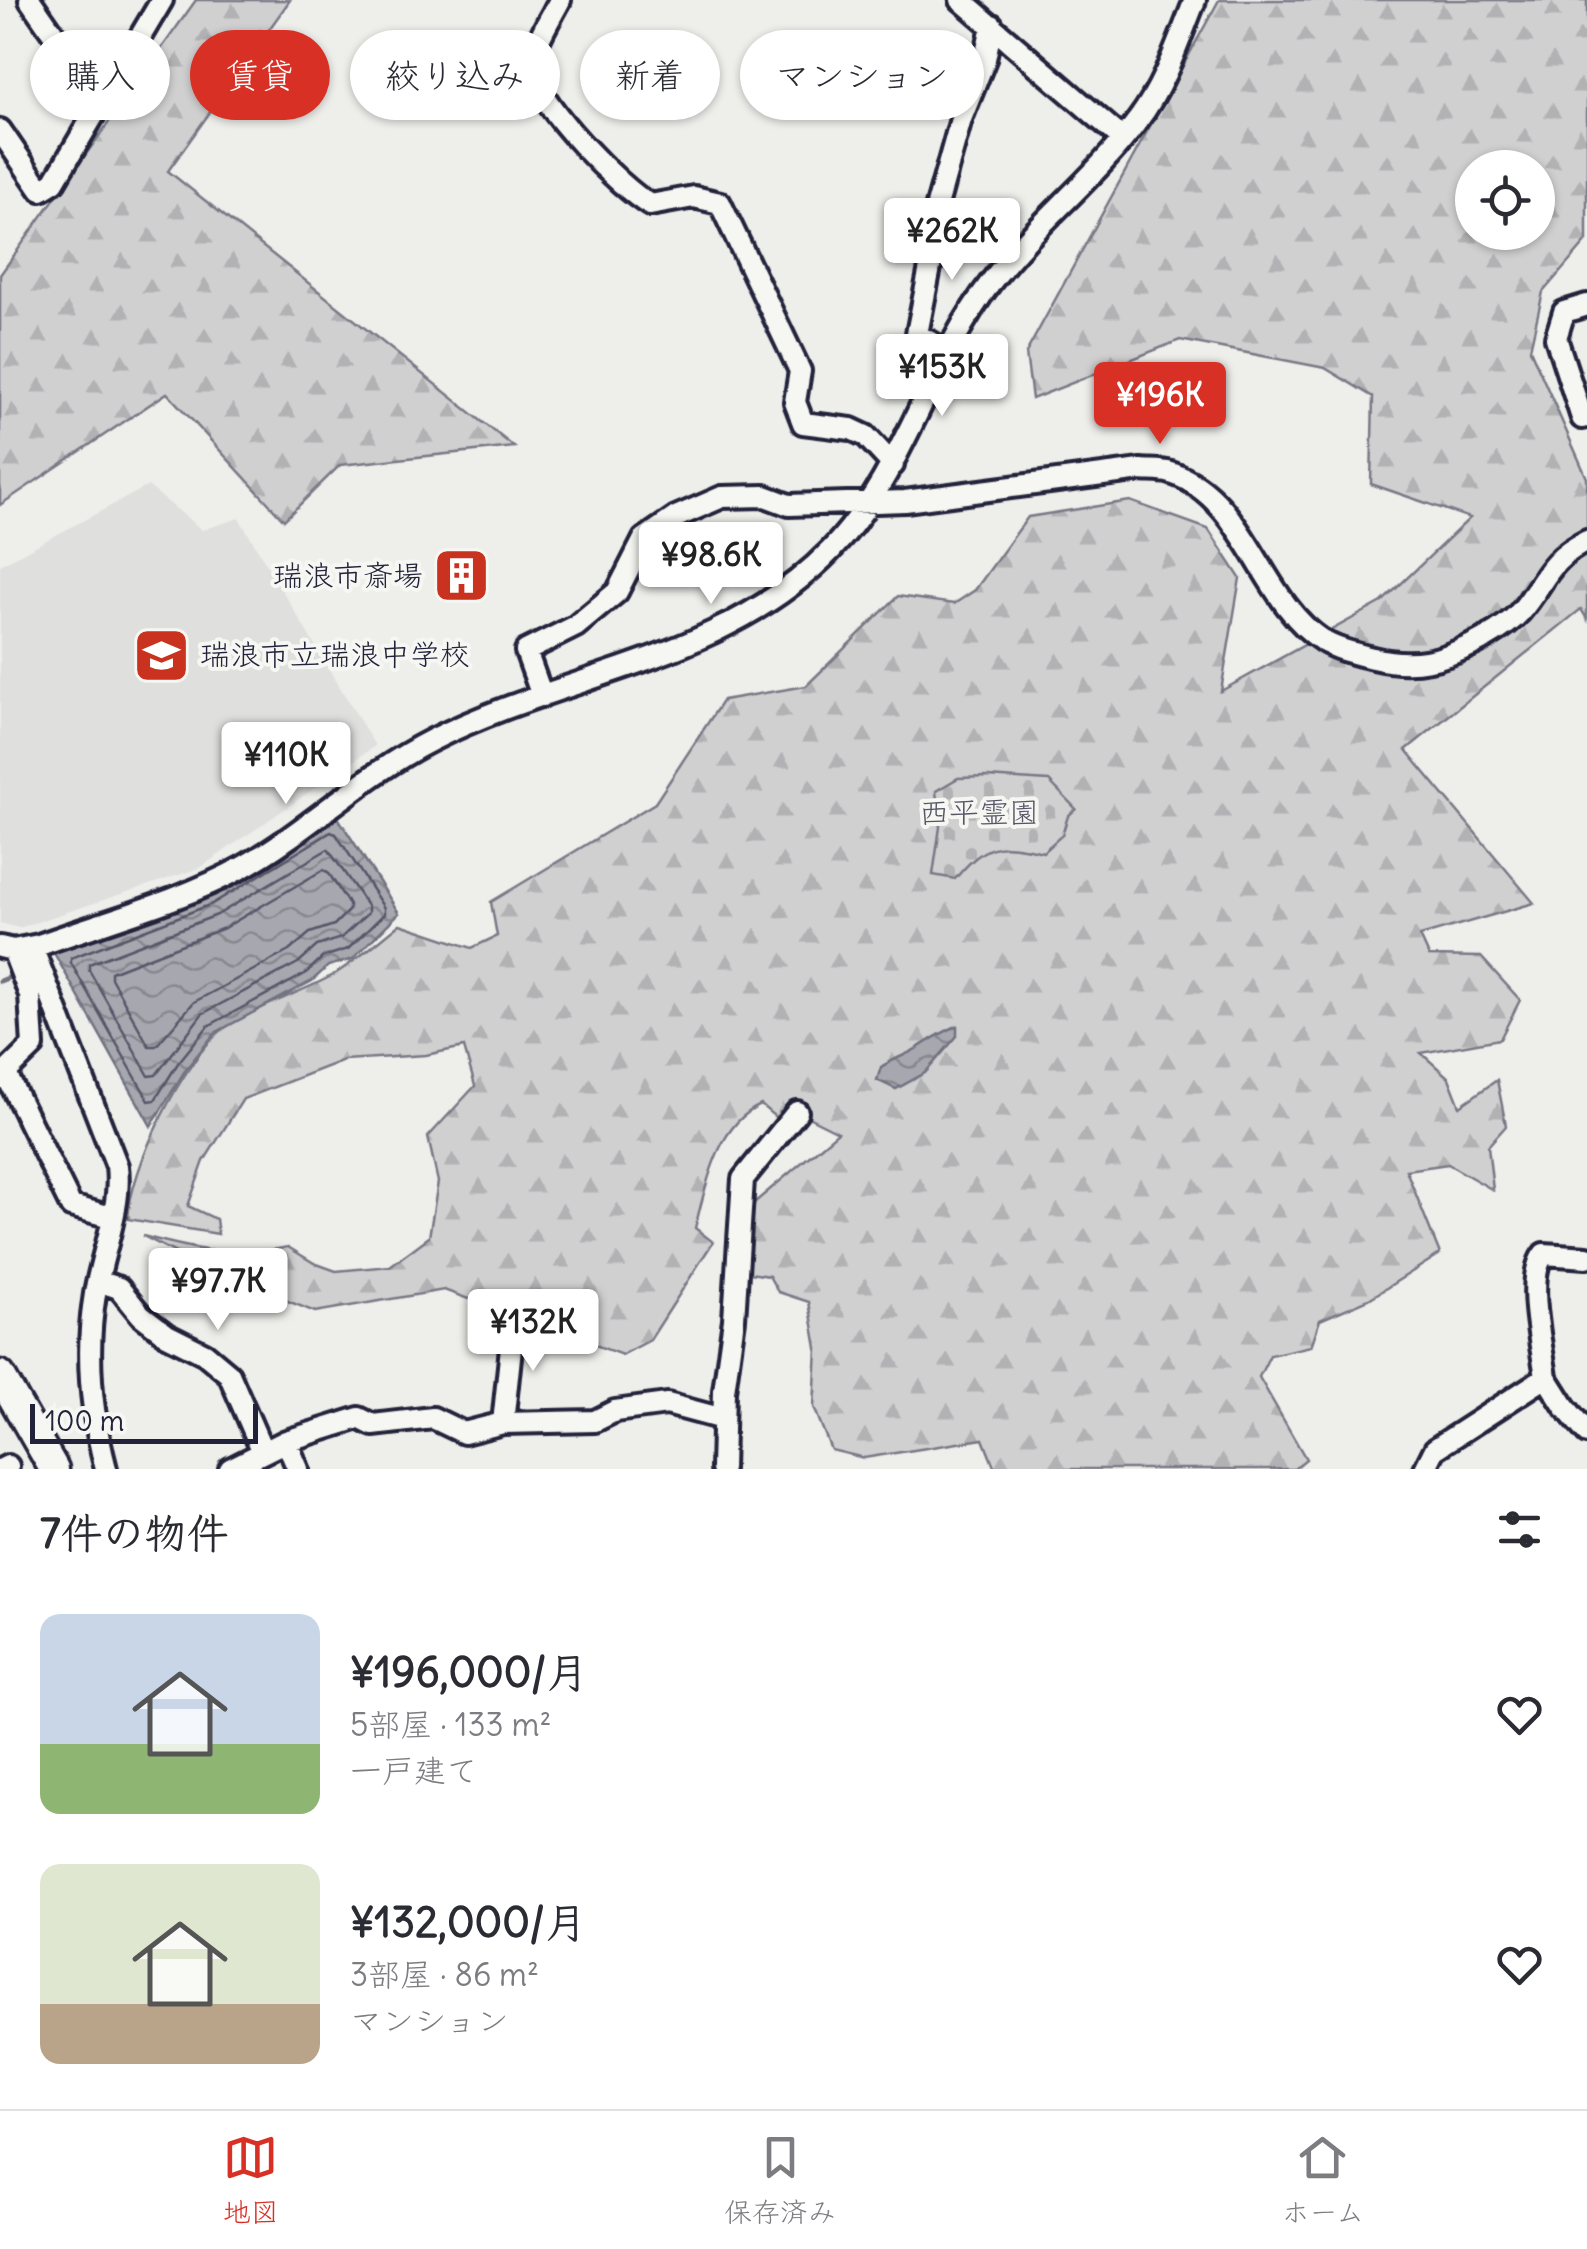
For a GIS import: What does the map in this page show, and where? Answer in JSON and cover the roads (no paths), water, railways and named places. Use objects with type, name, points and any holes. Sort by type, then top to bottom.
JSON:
[{"type":"highway","points":[[0,1375],[54,1469]]},
{"type":"highway","points":[[0,1413],[14,1468]]},
{"type":"street","points":[[30,0],[51,30]]},
{"type":"street","points":[[139,0],[157,9]]},
{"type":"street","points":[[560,0],[538,44],[533,71],[549,104],[628,192],[650,205],[694,198],[720,203],[800,371],[795,402],[803,423],[851,428],[866,436],[893,465]]},
{"type":"street","points":[[961,0],[1123,140]]},
{"type":"street","points":[[15,948],[204,885],[244,867],[375,771],[434,739],[681,647],[736,622],[792,586],[832,550],[872,502],[961,323],[1011,257],[1142,116],[1195,0]]},
{"type":"street","points":[[946,352],[917,334],[931,262],[931,226],[961,118],[985,59],[992,25]]},
{"type":"street","points":[[0,130],[41,190],[54,182],[92,120]]},
{"type":"street","points":[[1587,305],[1564,312],[1556,338],[1582,418],[1587,416]]},
{"type":"street","points":[[542,696],[526,651],[576,626],[617,592],[644,539],[722,496],[765,496],[788,505],[872,502],[1140,470],[1170,472],[1201,489],[1227,516],[1300,622],[1324,642],[1398,664],[1447,656],[1489,635],[1519,614],[1548,568],[1572,548],[1587,542]]},
{"type":"street","points":[[15,948],[30,996],[34,1046],[3,1076],[71,1206],[111,1217]]},
{"type":"street","points":[[15,948],[118,1166],[120,1184],[98,1281],[90,1351],[92,1400],[106,1469]]},
{"type":"street","points":[[722,1469],[743,1179],[798,1112]]},
{"type":"street","points":[[1587,1257],[1544,1254],[1538,1262],[1536,1300],[1546,1377],[1564,1407],[1587,1433]]},
{"type":"street","points":[[98,1281],[119,1288],[141,1315],[167,1335],[204,1354],[228,1374],[262,1452]]},
{"type":"street","points":[[503,1423],[514,1319]]},
{"type":"street","points":[[1425,1469],[1434,1449],[1546,1377]]},
{"type":"street","points":[[230,1469],[286,1441],[359,1418],[373,1425],[433,1418],[464,1433],[503,1423],[594,1421],[615,1412],[667,1404],[723,1419]]},
{"type":"street","points":[[286,1441],[298,1469]]},
{"type":"water","points":[[337,816],[399,913],[353,959],[328,966],[312,981],[215,1033],[186,1069],[151,1126],[54,953],[207,895]]},
{"type":"water","points":[[957,1026],[957,1036],[925,1073],[896,1089],[877,1080],[881,1067]]},
{"type":"waterway","points":[[0,981],[18,974]]},
{"type":"place","name":"瑞浪市斎場","points":[[462,576]]},
{"type":"place","name":"瑞浪市立瑞浪中学校","points":[[161,655]]},
{"type":"park label","name":"西平霊園","points":[[979,813]]}]
